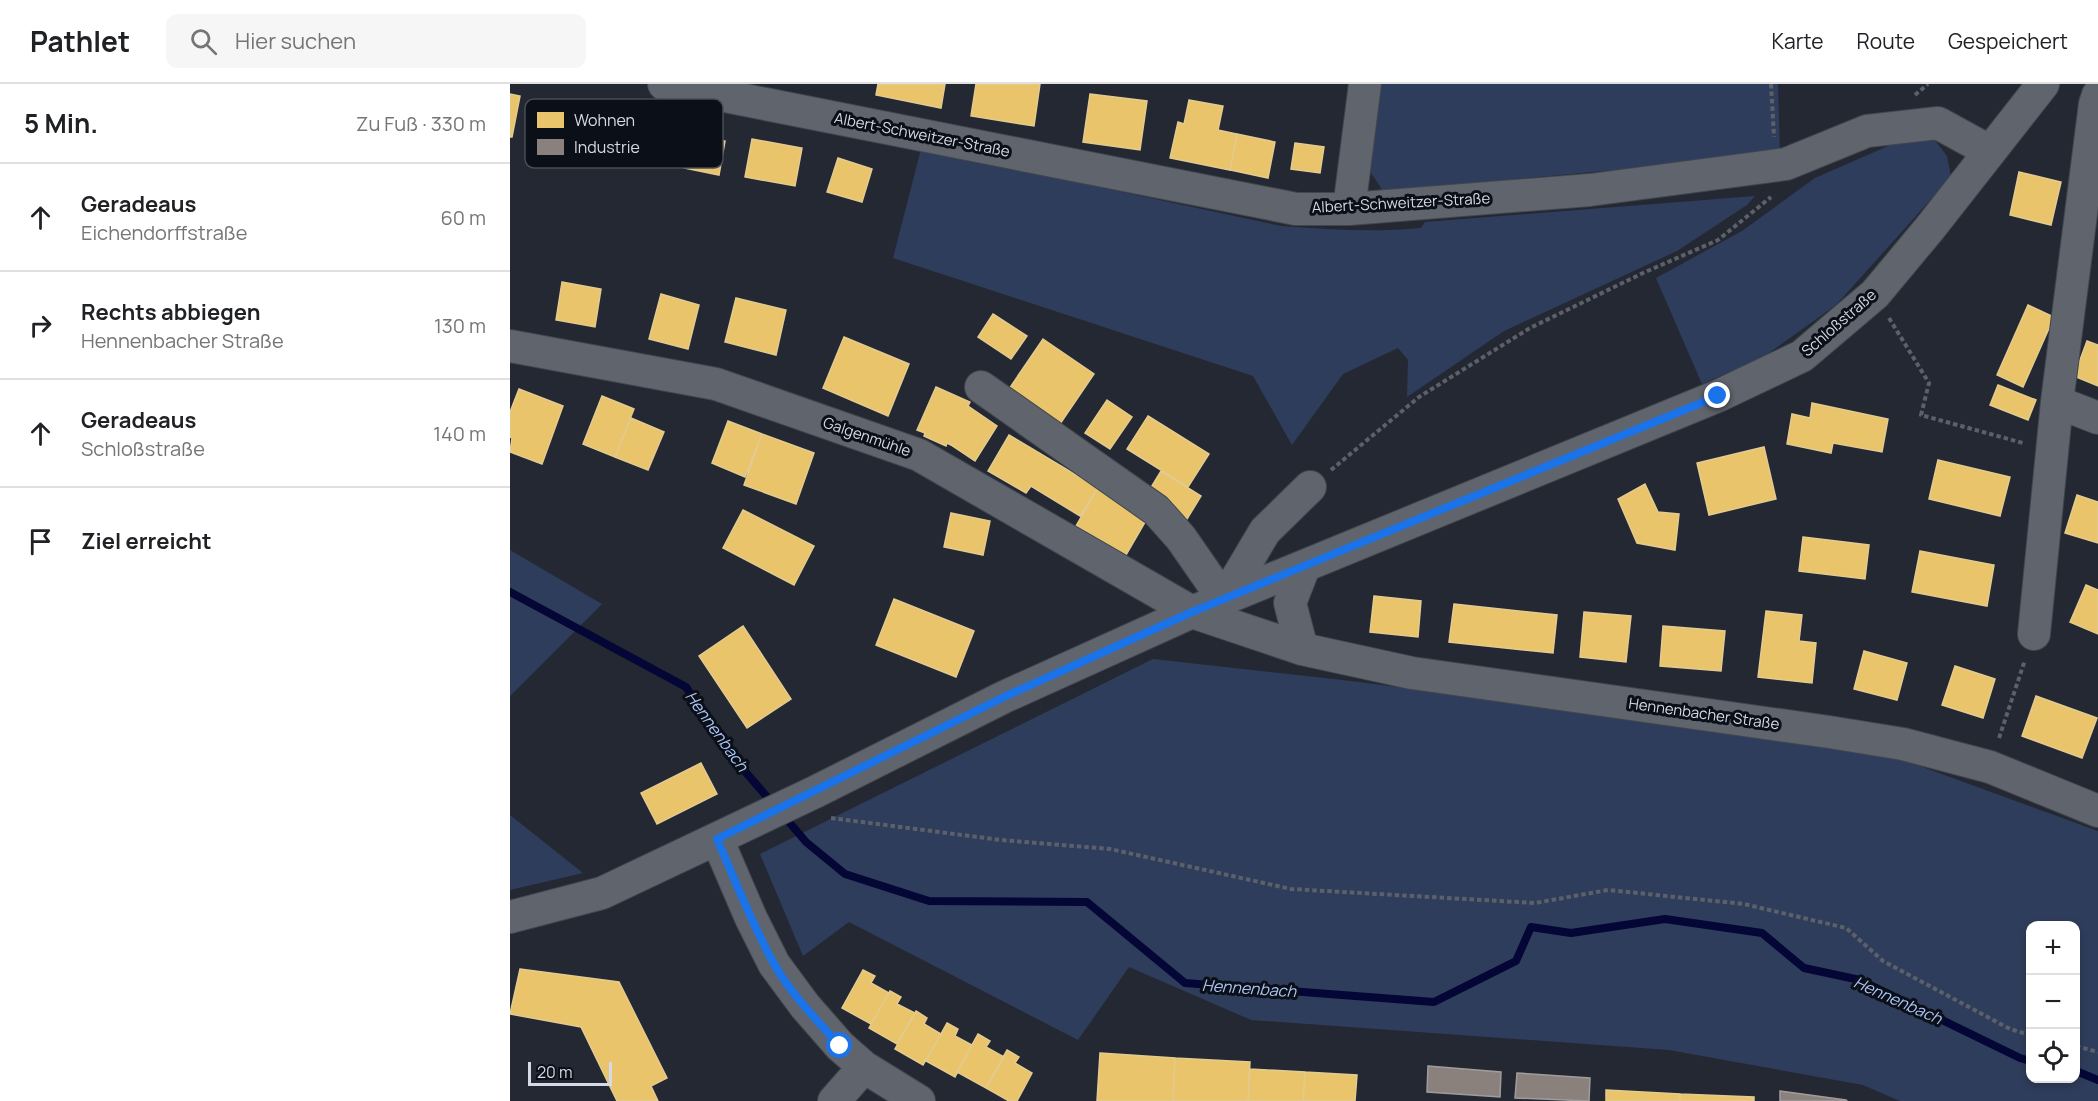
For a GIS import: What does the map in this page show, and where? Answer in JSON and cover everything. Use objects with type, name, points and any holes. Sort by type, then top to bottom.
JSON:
[{"type":"street","name":"Albert-Schweitzer-Straße","points":[[664,84],[1296,209],[1349,209],[1590,190],[1780,164],[1867,131],[1938,123],[1989,151]]},
{"type":"street","points":[[1349,209],[1365,84]]},
{"type":"street","name":"Schloßstraße","points":[[1192,612],[1718,396],[1802,356],[1875,294],[2043,84]]},
{"type":"street","points":[[2034,634],[2057,402],[2098,95]]},
{"type":"street","name":"Galgenmühle","points":[[510,346],[716,384],[919,455],[1192,612]]},
{"type":"street","points":[[981,387],[1156,510],[1181,538],[1224,600],[1265,531],[1310,487]]},
{"type":"street","points":[[2057,402],[2098,418]]},
{"type":"street","points":[[1302,649],[1290,603],[1304,567]]},
{"type":"street","points":[[510,917],[602,893],[804,797],[1004,697],[1192,612]]},
{"type":"street","name":"Hennenbacher Straße","points":[[1192,612],[1302,649],[1412,673],[1903,744],[1990,767],[2098,811]]},
{"type":"street","points":[[717,839],[751,918],[774,964],[812,1014],[840,1046],[864,1067],[919,1101]]},
{"type":"street","points":[[834,1101],[864,1067]]},
{"type":"path","points":[[1310,487],[1419,397],[1530,328],[1643,273],[1718,240],[1781,189],[1771,84]]},
{"type":"path","points":[[1875,294],[1929,383],[1921,415],[2053,452]]},
{"type":"path","points":[[1990,767],[2034,634]]},
{"type":"path","points":[[804,797],[832,819],[1001,840],[1110,849],[1291,890],[1534,903],[1608,890],[1744,904],[1846,928],[1883,961],[2010,1029],[2026,1034]]},
{"type":"path","points":[[2080,1047],[2098,1052]]},
{"type":"shaded area","points":[[1378,84],[1778,84],[1780,155],[1383,191],[1367,167]]},
{"type":"shaded area","points":[[1913,135],[1934,139],[1947,156],[1951,177],[1836,305],[1762,358],[1702,384],[1656,278],[1742,231],[1815,178]]},
{"type":"shaded area","points":[[921,149],[1281,226],[1333,229],[1421,228],[1425,222],[1755,196],[1747,205],[1677,251],[1504,331],[1407,397],[1408,360],[1398,348],[1343,374],[1292,445],[1253,376],[893,258]]},
{"type":"shaded area","points":[[510,550],[602,604],[510,696]]},
{"type":"shaded area","points":[[1153,659],[1351,681],[1868,747],[2098,831],[2098,1101],[1900,1101],[1863,1085],[1669,1050],[1251,1020],[1129,967],[1078,1040],[849,922],[803,956],[760,854]]},
{"type":"shaded area","points":[[510,815],[583,873],[510,890]]},
{"type":"building: Wohnen","points":[[878,84],[945,84],[941,108],[876,95]]},
{"type":"building: Wohnen","points":[[976,84],[1040,84],[1034,126],[971,116]]},
{"type":"building: Wohnen","points":[[510,94],[520,96],[512,137],[510,137]]},
{"type":"building: Wohnen","points":[[1090,94],[1147,101],[1140,150],[1083,142]]},
{"type":"building: Wohnen","points":[[1189,100],[1223,106],[1218,130],[1237,134],[1230,170],[1170,158],[1178,122],[1184,124]]},
{"type":"building: Wohnen","points":[[1237,134],[1275,142],[1268,178],[1230,170]]},
{"type":"building: Wohnen","points":[[752,139],[802,148],[795,186],[745,177]]},
{"type":"building: Wohnen","points":[[1295,143],[1324,147],[1320,173],[1291,169]]},
{"type":"building: Wohnen","points":[[838,158],[872,169],[862,202],[827,192]]},
{"type":"building: Wohnen","points":[[684,168],[720,168],[719,175]]},
{"type":"building: Wohnen","points":[[2019,172],[2061,182],[2051,225],[2010,215]]},
{"type":"building: Wohnen","points":[[562,282],[601,289],[595,327],[556,320]]},
{"type":"building: Wohnen","points":[[661,294],[699,305],[688,349],[649,339]]},
{"type":"building: Wohnen","points":[[736,298],[786,310],[776,355],[725,342]]},
{"type":"building: Wohnen","points":[[2028,305],[2054,317],[2023,387],[1997,375]]},
{"type":"building: Wohnen","points":[[993,314],[1027,336],[1011,359],[978,337]]},
{"type":"building: Wohnen","points":[[844,337],[909,364],[888,416],[823,388]]},
{"type":"building: Wohnen","points":[[1043,339],[1094,374],[1060,424],[1009,389]]},
{"type":"building: Wohnen","points":[[2087,341],[2098,345],[2098,386],[2074,376]]},
{"type":"building: Wohnen","points":[[1998,385],[2036,400],[2028,420],[1990,405]]},
{"type":"building: Wohnen","points":[[936,387],[970,402],[968,406],[997,426],[975,461],[951,445],[947,443],[946,446],[924,436],[925,433],[917,430]]},
{"type":"building: Wohnen","points":[[519,389],[563,406],[542,464],[510,452],[512,438],[510,437],[510,412]]},
{"type":"building: Wohnen","points":[[602,396],[634,409],[615,457],[583,444]]},
{"type":"building: Wohnen","points":[[1107,400],[1132,417],[1110,449],[1085,433]]},
{"type":"building: Wohnen","points":[[1812,403],[1888,419],[1882,452],[1833,443],[1831,453],[1787,444],[1792,414],[1810,418]]},
{"type":"building: Wohnen","points":[[1148,416],[1209,454],[1188,487],[1127,449]]},
{"type":"building: Wohnen","points":[[631,418],[664,432],[648,470],[615,457]]},
{"type":"building: Wohnen","points":[[728,421],[762,434],[745,477],[712,463]]},
{"type":"building: Wohnen","points":[[762,434],[814,453],[796,504],[744,485]]},
{"type":"building: Wohnen","points":[[1009,435],[1098,488],[1080,516],[1031,486],[1026,493],[988,471]]},
{"type":"building: Wohnen","points":[[1764,447],[1776,499],[1709,515],[1697,463]]},
{"type":"building: Wohnen","points":[[1938,460],[2010,477],[2000,516],[1929,499]]},
{"type":"building: Wohnen","points":[[1161,471],[1201,496],[1187,519],[1147,494]]},
{"type":"building: Wohnen","points":[[1645,484],[1658,512],[1679,514],[1675,550],[1637,543],[1618,499]]},
{"type":"building: Wohnen","points":[[1098,488],[1148,517],[1126,555],[1076,526]]},
{"type":"building: Wohnen","points":[[2077,495],[2098,502],[2098,543],[2065,533]]},
{"type":"building: Wohnen","points":[[743,510],[814,546],[794,585],[723,548]]},
{"type":"building: Wohnen","points":[[951,513],[990,521],[983,555],[944,547]]},
{"type":"building: Wohnen","points":[[1803,537],[1869,545],[1865,579],[1799,571]]},
{"type":"building: Wohnen","points":[[1920,551],[1994,565],[1987,606],[1912,592]]},
{"type":"building: Wohnen","points":[[2086,585],[2098,590],[2098,634],[2070,622]]},
{"type":"building: Wohnen","points":[[1374,596],[1421,601],[1418,637],[1370,632]]},
{"type":"building: Wohnen","points":[[894,599],[974,631],[956,677],[876,645]]},
{"type":"building: Wohnen","points":[[1454,604],[1557,615],[1553,653],[1449,642]]},
{"type":"building: Wohnen","points":[[1766,611],[1802,615],[1799,641],[1816,643],[1812,683],[1758,677]]},
{"type":"building: Wohnen","points":[[1584,612],[1631,616],[1626,662],[1580,657]]},
{"type":"building: Wohnen","points":[[743,626],[791,699],[747,728],[699,656]]},
{"type":"building: Wohnen","points":[[1663,626],[1725,631],[1721,671],[1660,666]]},
{"type":"building: Wohnen","points":[[1864,651],[1907,663],[1897,700],[1854,689]]},
{"type":"building: Wohnen","points":[[1955,666],[1995,679],[1983,718],[1942,705]]},
{"type":"building: Wohnen","points":[[2036,696],[2097,718],[2082,758],[2022,736]]},
{"type":"building: Wohnen","points":[[701,763],[717,794],[657,824],[641,793]]},
{"type":"building: Wohnen","points":[[520,969],[619,982],[667,1078],[651,1086],[658,1101],[617,1101],[581,1027],[510,1014]]},
{"type":"building: Wohnen","points":[[863,970],[875,976],[871,983],[889,993],[871,1024],[842,1008]]},
{"type":"building: Wohnen","points":[[890,991],[901,997],[897,1004],[915,1013],[897,1044],[869,1028]]},
{"type":"building: Wohnen","points":[[916,1011],[927,1018],[924,1024],[941,1034],[923,1065],[895,1049]]},
{"type":"building: Wohnen","points":[[947,1023],[958,1029],[955,1036],[972,1045],[955,1077],[926,1061]]},
{"type":"building: Wohnen","points":[[978,1034],[990,1041],[986,1047],[1004,1057],[986,1088],[957,1072]]},
{"type":"building: Wohnen","points":[[1007,1050],[1019,1057],[1015,1063],[1032,1073],[1017,1101],[1009,1101],[986,1088]]},
{"type":"building: Wohnen","points":[[1100,1053],[1175,1058],[1173,1101],[1097,1101]]},
{"type":"building: Wohnen","points":[[1175,1058],[1250,1062],[1248,1101],[1173,1101]]},
{"type":"building: Wohnen","points":[[1250,1069],[1305,1072],[1303,1101],[1248,1101]]},
{"type":"building: Wohnen","points":[[1305,1072],[1357,1075],[1355,1101],[1303,1101]]},
{"type":"building: Wohnen","points":[[1606,1090],[1680,1094],[1680,1101],[1606,1101]]},
{"type":"building: Wohnen","points":[[1680,1094],[1754,1097],[1754,1101],[1680,1101]]},
{"type":"building: Industrie","points":[[1428,1066],[1501,1072],[1500,1097],[1427,1092]]},
{"type":"building: Industrie","points":[[1517,1073],[1590,1078],[1589,1101],[1515,1098]]},
{"type":"building: Industrie","points":[[1780,1091],[1846,1100],[1847,1101],[1780,1101]]},
{"type":"waterway","name":"Hennenbach","points":[[510,592],[686,687],[729,753],[774,805]]},
{"type":"waterway","name":"Hennenbach","points":[[783,815],[806,842],[845,874],[929,901],[1087,902],[1185,983],[1434,1002],[1516,961],[1531,927],[1571,933],[1665,919],[1762,933],[1804,968],[1860,980],[2026,1060]]},
{"type":"waterway","name":"Hennenbach","points":[[2080,1073],[2098,1080]]},
{"type":"route","points":[[840,1046],[805,1006],[774,964],[751,918],[717,839],[1004,697],[1192,612],[1718,396]]}]
